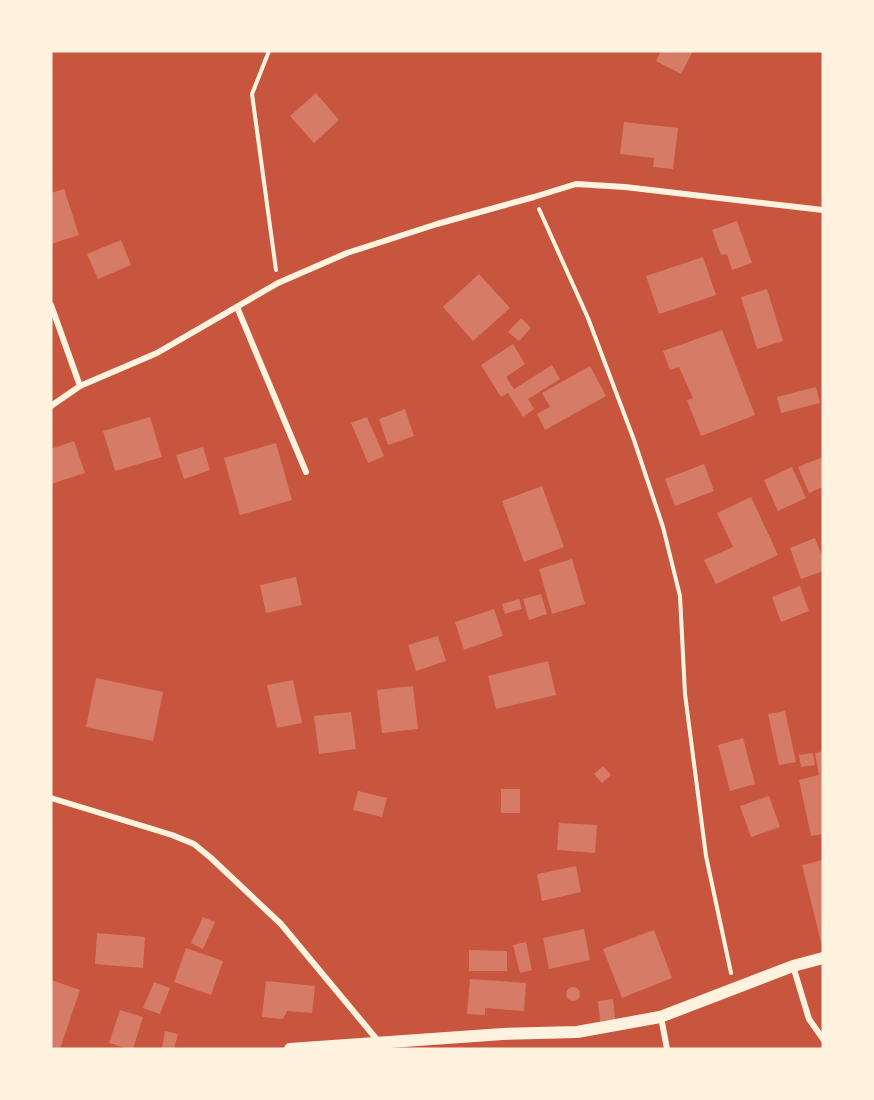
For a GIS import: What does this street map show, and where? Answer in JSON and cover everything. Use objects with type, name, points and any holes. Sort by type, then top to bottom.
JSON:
[{"type":"main road","points":[[297,1049],[503,1034],[577,1032],[660,1017],[793,966],[823,958]]},
{"type":"street","points":[[51,406],[80,386],[157,353],[278,283],[347,253],[437,224],[576,184],[625,187],[823,210]]},
{"type":"street","points":[[51,305],[80,386]]},
{"type":"street","points":[[237,307],[306,472]]},
{"type":"street","points":[[51,798],[172,835],[194,844],[281,924],[380,1042]]},
{"type":"street","points":[[793,966],[809,1019],[823,1039]]},
{"type":"street","points":[[660,1017],[667,1049]]},
{"type":"path","points":[[269,51],[252,94],[278,283]]},
{"type":"path","points":[[534,197],[588,318],[634,440],[663,527],[680,596],[686,694],[706,856],[734,989]]},
{"type":"building","points":[[661,51],[693,51],[681,74],[656,61]]},
{"type":"building","points":[[316,93],[339,120],[314,143],[290,116]]},
{"type":"building","points":[[624,122],[678,128],[673,169],[653,167],[654,158],[620,154]]},
{"type":"building","points":[[64,189],[79,235],[51,244],[51,193]]},
{"type":"building","points":[[737,221],[752,263],[732,270],[727,254],[721,255],[712,230]]},
{"type":"building","points":[[121,240],[131,265],[98,279],[87,254]]},
{"type":"building","points":[[703,257],[716,295],[659,314],[646,276]]},
{"type":"building","points":[[479,274],[510,308],[473,341],[443,307]]},
{"type":"building","points":[[767,289],[783,341],[757,349],[741,297]]},
{"type":"building","points":[[521,318],[531,328],[519,341],[508,332]]},
{"type":"building","points":[[722,330],[755,415],[701,436],[687,400],[693,398],[679,367],[670,370],[663,351]]},
{"type":"building","points":[[513,344],[525,364],[506,377],[514,389],[552,365],[560,379],[528,399],[534,409],[523,417],[508,393],[501,397],[481,365]]},
{"type":"building","points":[[590,366],[606,396],[545,430],[537,414],[550,407],[542,393]]},
{"type":"building","points":[[816,387],[820,403],[781,413],[777,397]]},
{"type":"building","points":[[405,409],[414,436],[388,445],[379,419]]},
{"type":"building","points":[[150,417],[162,457],[115,471],[103,431]]},
{"type":"building","points":[[367,417],[384,456],[368,463],[351,423]]},
{"type":"building","points":[[74,441],[85,473],[51,484],[51,449]]},
{"type":"building","points":[[276,443],[292,500],[240,515],[224,458]]},
{"type":"building","points":[[203,447],[210,470],[184,479],[176,455]]},
{"type":"building","points":[[823,457],[823,487],[809,493],[798,467]]},
{"type":"building","points":[[704,464],[714,491],[675,506],[665,479]]},
{"type":"building","points":[[792,467],[806,498],[778,511],[764,480]]},
{"type":"building","points":[[542,486],[564,547],[524,562],[502,501]]},
{"type":"building","points":[[751,497],[778,555],[716,584],[704,560],[733,547],[717,513]]},
{"type":"building","points":[[815,538],[823,559],[823,571],[801,579],[790,548]]},
{"type":"building","points":[[572,559],[585,604],[552,614],[539,569]]},
{"type":"building","points":[[296,577],[302,605],[266,613],[260,585]]},
{"type":"building","points":[[800,586],[809,611],[781,622],[772,597]]},
{"type":"building","points":[[541,594],[547,614],[529,620],[523,599]]},
{"type":"building","points":[[519,599],[522,609],[505,614],[502,604]]},
{"type":"building","points":[[494,609],[503,636],[464,650],[455,622]]},
{"type":"building","points":[[438,636],[446,661],[416,671],[408,645]]},
{"type":"building","points":[[548,661],[556,695],[496,709],[488,676]]},
{"type":"building","points":[[96,678],[163,692],[153,741],[86,727]]},
{"type":"building","points":[[293,680],[302,723],[277,728],[267,685]]},
{"type":"building","points":[[413,686],[418,729],[382,733],[377,690]]},
{"type":"building","points":[[785,711],[796,762],[779,765],[768,714]]},
{"type":"building","points":[[351,712],[356,749],[319,754],[314,716]]},
{"type":"building","points":[[743,738],[755,784],[730,791],[718,745]]},
{"type":"building","points":[[823,751],[823,834],[811,836],[799,780],[819,775],[815,753]]},
{"type":"building","points":[[813,753],[815,765],[801,767],[799,755]]},
{"type":"building","points":[[603,766],[611,775],[602,783],[594,774]]},
{"type":"building","points":[[501,789],[520,789],[520,813],[501,813]]},
{"type":"building","points":[[358,791],[387,798],[382,817],[353,810]]},
{"type":"building","points":[[769,796],[780,827],[751,837],[740,806]]},
{"type":"building","points":[[559,823],[597,825],[595,853],[557,850]]},
{"type":"building","points":[[823,860],[823,945],[822,946],[802,865]]},
{"type":"building","points":[[576,866],[581,892],[542,901],[537,874]]},
{"type":"building","points":[[203,917],[215,922],[203,949],[191,943]]},
{"type":"building","points":[[584,929],[590,960],[549,969],[543,938]]},
{"type":"building","points":[[654,930],[672,978],[622,998],[603,949]]},
{"type":"building","points":[[97,933],[145,937],[143,968],[95,964]]},
{"type":"building","points":[[526,942],[532,970],[520,973],[513,945]]},
{"type":"building","points":[[186,948],[223,961],[211,995],[174,982]]},
{"type":"building","points":[[469,950],[507,951],[507,971],[469,971]]},
{"type":"building","points":[[470,979],[526,983],[524,1011],[485,1008],[485,1015],[467,1014]]},
{"type":"building","points":[[51,980],[80,990],[60,1049],[51,1047]]},
{"type":"building","points":[[266,981],[315,986],[312,1013],[287,1011],[283,1019],[262,1017]]},
{"type":"building","points":[[154,982],[170,988],[160,1014],[143,1008]]},
{"type":"building","points":[[570,987],[576,987],[580,994],[576,1001],[570,1001],[566,997],[566,991]]},
{"type":"building","points":[[613,999],[615,1019],[600,1021],[598,1001]]},
{"type":"building","points":[[120,1010],[143,1017],[133,1049],[109,1043]]},
{"type":"building","points":[[165,1031],[178,1034],[174,1049],[162,1048]]}]
